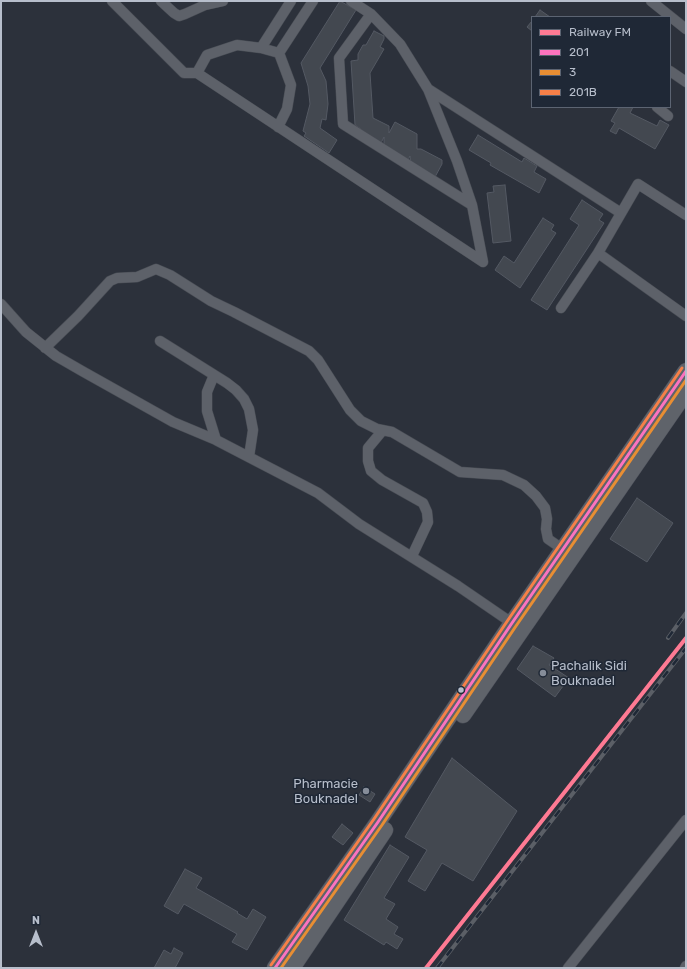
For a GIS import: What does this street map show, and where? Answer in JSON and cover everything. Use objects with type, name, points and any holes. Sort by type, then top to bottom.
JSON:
[{"type":"main road","points":[[451,723],[512,623],[556,570],[564,550],[686,371]]},
{"type":"main road","points":[[292,968],[382,825],[451,723],[556,570],[686,392]]},
{"type":"main road","points":[[275,968],[382,825]]},
{"type":"street","points":[[112,1],[184,72],[197,73],[483,262],[472,205],[457,162],[428,89],[400,44],[371,14],[351,1]]},
{"type":"street","points":[[161,1],[179,16],[205,5],[223,1]]},
{"type":"street","points":[[261,48],[291,1]]},
{"type":"street","points":[[279,54],[313,1]]},
{"type":"street","points":[[651,1],[662,5],[686,28]]},
{"type":"street","points":[[371,14],[339,58],[343,124],[472,205]]},
{"type":"street","points":[[197,73],[207,55],[237,45],[261,48],[279,54]]},
{"type":"street","points":[[278,127],[287,109],[291,85],[279,54]]},
{"type":"street","points":[[671,72],[686,82]]},
{"type":"street","points":[[428,89],[621,213]]},
{"type":"street","points":[[658,108],[668,116]]},
{"type":"street","points":[[562,308],[598,253],[638,184],[686,215]]},
{"type":"street","points":[[598,253],[686,316]]},
{"type":"street","points":[[45,348],[78,316],[110,281],[117,278],[137,277],[156,269],[170,275],[211,301],[309,351],[318,360],[350,410],[361,421],[376,429],[392,432],[460,472],[503,475],[524,485],[536,496],[545,508],[548,539],[564,550]]},
{"type":"street","points":[[1,304],[26,332],[45,348],[82,372],[173,422],[216,440],[318,493],[359,524],[412,556],[512,623]]},
{"type":"street","points":[[160,341],[236,390],[244,399],[249,409],[253,430],[249,457]]},
{"type":"street","points":[[214,375],[207,392],[207,411],[216,440]]},
{"type":"street","points":[[383,430],[368,448],[368,461],[371,471],[382,480],[423,503],[427,512],[428,522],[412,556]]},
{"type":"street","points":[[568,968],[686,820]]},
{"type":"building","points":[[340,1],[356,10],[320,68],[326,81],[328,104],[326,120],[322,119],[320,128],[337,140],[329,153],[304,136],[306,133],[303,131],[310,104],[308,86],[301,63]]},
{"type":"building","points":[[540,10],[549,16],[536,16]]},
{"type":"building","points":[[531,22],[531,30],[527,27]]},
{"type":"building","points":[[374,31],[384,36],[380,47],[384,49],[370,73],[373,118],[389,126],[389,133],[395,122],[417,134],[417,149],[421,149],[442,160],[442,164],[435,177],[411,164],[410,156],[408,160],[384,147],[384,137],[381,143],[361,132],[361,129],[355,125],[351,61],[358,60],[358,54],[363,45],[366,45]]},
{"type":"building","points":[[618,108],[632,108],[630,113],[657,126],[660,120],[669,125],[655,149],[619,128],[616,134],[610,131],[615,123],[611,121]]},
{"type":"building","points":[[478,135],[522,162],[524,158],[537,166],[534,172],[546,179],[539,193],[490,165],[491,163],[469,150]]},
{"type":"building","points":[[505,185],[511,241],[493,243],[487,193],[494,192],[493,186]]},
{"type":"building","points":[[582,200],[603,214],[599,220],[604,223],[547,310],[531,300],[579,225],[570,219]]},
{"type":"building","points":[[543,218],[554,225],[551,230],[556,233],[520,288],[495,270],[504,256],[514,263]]},
{"type":"building","points":[[637,498],[673,523],[647,562],[610,539]]},
{"type":"building","name":"Pachalik Sidi Bouknadel","points":[[533,646],[554,658],[549,665],[569,678],[555,697],[517,669]]},
{"type":"building","points":[[452,758],[517,811],[473,881],[442,863],[425,891],[408,881],[427,850],[405,837]]},
{"type":"building","name":"Pharmacie Bouknadel","points":[[364,787],[375,794],[370,802],[359,795]]},
{"type":"building","points":[[342,824],[353,833],[343,845],[332,837]]},
{"type":"building","points":[[390,845],[409,857],[384,898],[395,904],[386,919],[398,927],[394,934],[403,939],[397,949],[386,942],[384,945],[344,920]]},
{"type":"building","points":[[185,869],[202,878],[196,888],[238,912],[237,913],[247,919],[253,909],[266,917],[247,950],[232,942],[237,934],[184,904],[178,914],[164,906]]},
{"type":"building","points":[[174,948],[183,953],[175,968],[154,968],[164,950],[171,954]]},
{"type":"railway","points":[[668,638],[686,613]]},
{"type":"railway","points":[[437,968],[686,648]]},
{"type":"rail line","name":"FM","points":[[426,968],[686,638]]},
{"type":"transit line","name":"201B","points":[[271,965],[374,819],[508,620],[682,368]]},
{"type":"transit line","name":"201","points":[[275,968],[378,822],[512,623],[686,371]]},
{"type":"transit line","name":"3","points":[[281,968],[382,825],[516,626],[686,380]]},
{"type":"place","name":"Pachalik Sidi Bouknadel","points":[[543,673]]},
{"type":"place","name":"Pharmacie Bouknadel","points":[[366,791]]}]
